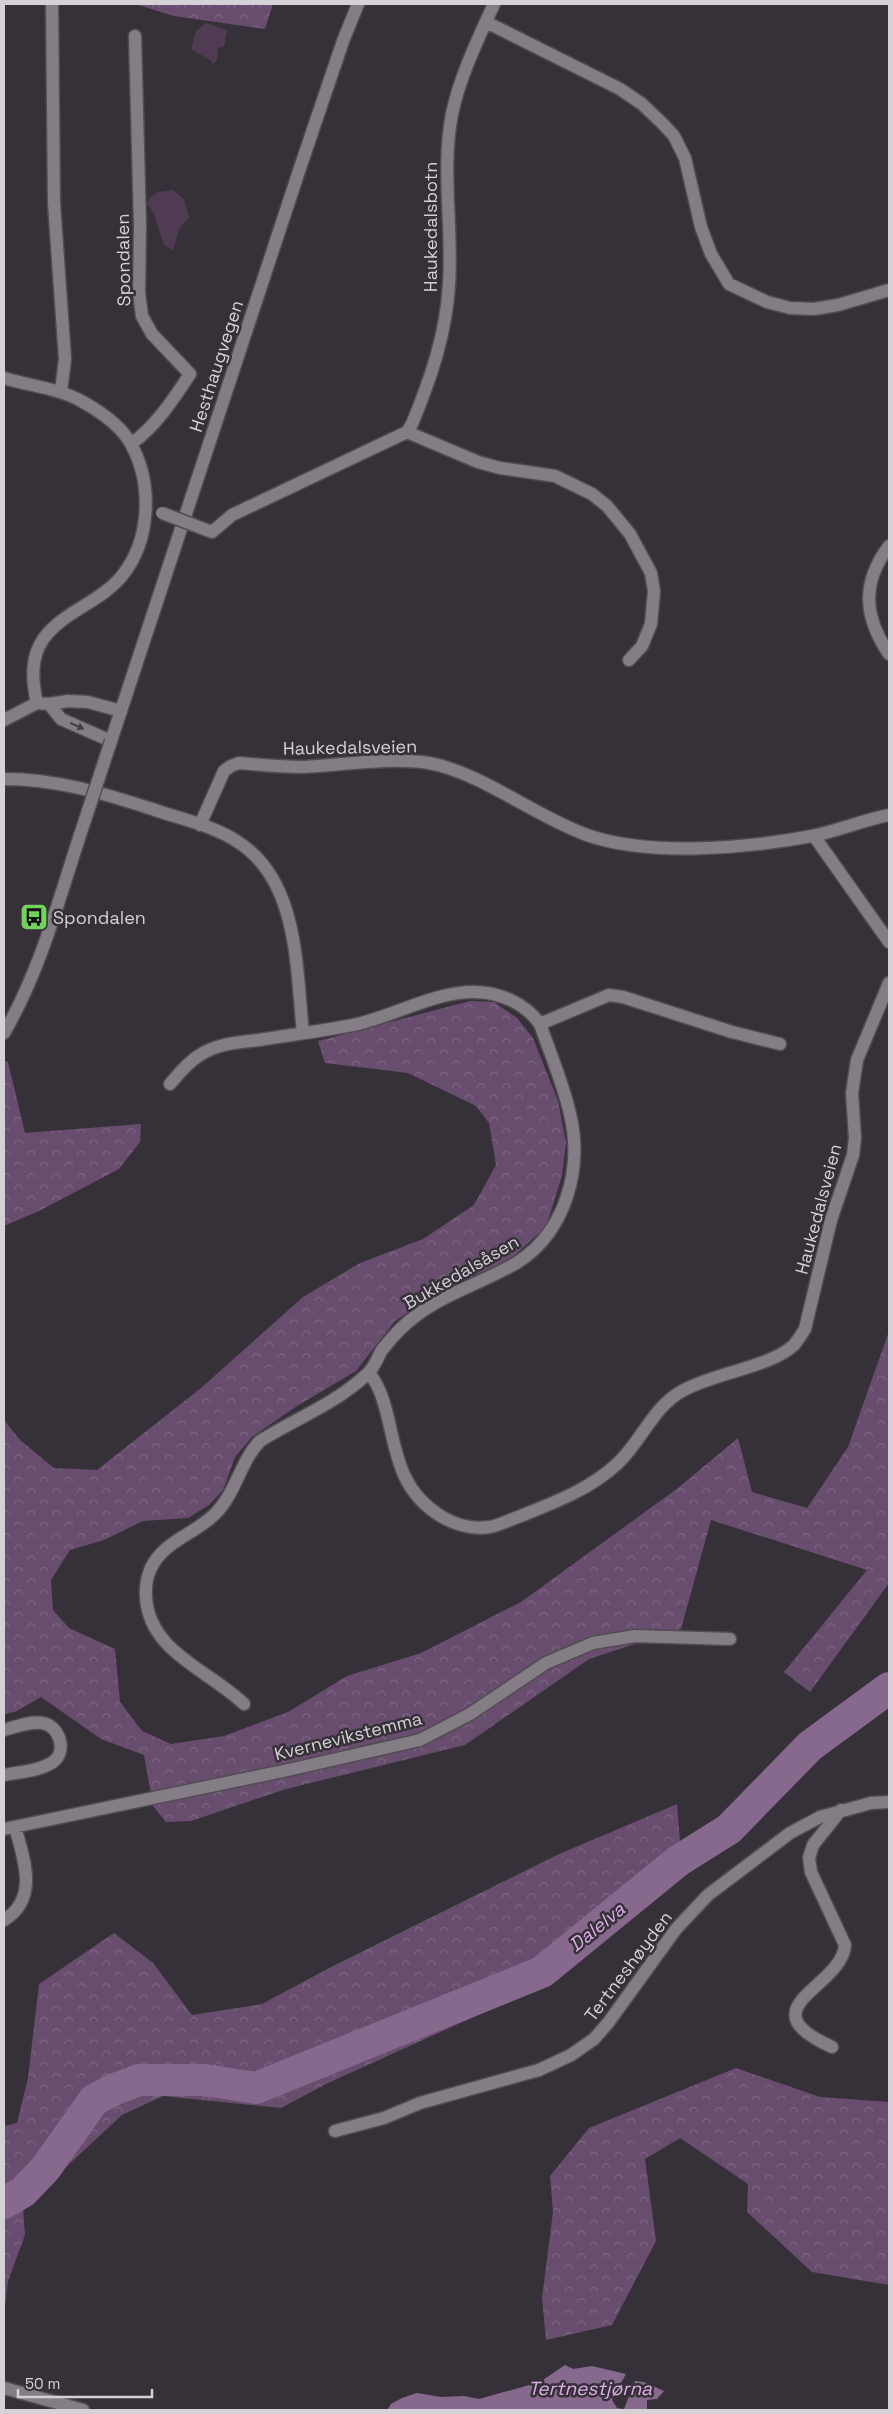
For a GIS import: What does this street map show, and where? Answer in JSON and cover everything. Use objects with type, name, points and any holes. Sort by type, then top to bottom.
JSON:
[{"type":"street","points":[[52,4],[54,203],[65,359],[61,392]]},
{"type":"street","name":"Hesthaugvegen","points":[[4,1033],[15,1014],[39,956],[300,168],[343,41],[358,4]]},
{"type":"street","name":"Haukedalsbotn","points":[[407,432],[423,397],[437,356],[446,320],[450,266],[449,137],[452,112],[494,4]]},
{"type":"street","points":[[486,22],[620,89],[642,104],[664,124],[674,136],[685,158],[701,227],[711,254],[729,284],[767,302],[790,308],[814,309],[838,305],[889,290]]},
{"type":"street","name":"Spondalen","points":[[131,444],[143,435],[170,404],[190,374],[152,334],[142,316],[140,301],[135,36]]},
{"type":"street","points":[[4,378],[61,392],[103,414],[131,444],[142,476],[147,508],[137,551],[122,576],[98,598],[51,630],[40,644],[33,666],[32,678],[43,704],[61,719],[111,741]]},
{"type":"street","points":[[147,508],[212,532],[232,515],[407,432],[478,462],[500,468],[555,476],[592,494],[608,506],[630,534],[651,573],[654,591],[651,624],[642,646],[628,660]]},
{"type":"street","points":[[889,546],[876,566],[870,583],[868,603],[872,624],[889,654]]},
{"type":"street","points":[[4,720],[43,704],[68,701],[88,702],[121,711]]},
{"type":"street","name":"Haukedalsveien","points":[[200,825],[218,782],[231,766],[239,763],[301,767],[411,761],[430,763],[453,771],[563,825],[608,841],[670,847],[724,848],[814,836],[889,815]]},
{"type":"street","points":[[4,779],[52,782],[75,786],[200,825],[236,840],[250,850],[272,878],[289,922],[303,1033]]},
{"type":"street","points":[[814,836],[889,942]]},
{"type":"street","name":"Haukedalsveien","points":[[369,1373],[379,1388],[400,1467],[407,1485],[414,1494],[425,1505],[451,1522],[468,1526],[490,1527],[582,1489],[618,1463],[633,1447],[656,1414],[682,1391],[775,1357],[794,1344],[805,1329],[833,1212],[853,1155],[855,1138],[852,1093],[857,1060],[889,982]]},
{"type":"street","name":"Bukkedalsåsen","points":[[170,1084],[192,1060],[213,1048],[354,1025],[438,998],[473,992],[499,996],[520,1005],[534,1016],[540,1024],[568,1107],[573,1130],[573,1168],[565,1205],[546,1236],[519,1260],[437,1302],[403,1326],[382,1350],[369,1373],[331,1402],[260,1441],[251,1450],[236,1485],[219,1509],[155,1560],[148,1576],[145,1592],[146,1610],[160,1638],[196,1668],[228,1688],[244,1704]]},
{"type":"street","points":[[540,1024],[609,995],[642,1002],[732,1032],[780,1044]]},
{"type":"street","name":"Kvernevikstemma","points":[[4,1920],[19,1908],[24,1899],[27,1876],[10,1828],[288,1770],[420,1740],[470,1714],[546,1663],[593,1643],[635,1636],[730,1639]]},
{"type":"street","points":[[4,1730],[36,1722],[45,1723],[57,1733],[61,1742],[58,1756],[54,1761],[45,1766],[4,1775]]},
{"type":"street","name":"Tertneshøyden","points":[[335,2131],[384,2118],[420,2103],[539,2070],[571,2055],[594,2039],[608,2023],[676,1929],[708,1895],[790,1833],[820,1817],[871,1803],[889,1802]]},
{"type":"street","points":[[832,2047],[802,2031],[796,2023],[796,2014],[800,2002],[806,1994],[845,1954],[845,1945],[811,1872],[809,1858],[813,1845],[841,1810]]},
{"type":"street","points":[[4,2388],[83,2410]]},
{"type":"green space","points":[[135,4],[273,4],[265,29],[174,16]]},
{"type":"green space","points":[[470,1001],[494,1002],[517,1018],[533,1038],[558,1101],[566,1143],[562,1176],[546,1227],[509,1260],[436,1293],[395,1321],[356,1371],[297,1406],[252,1437],[235,1457],[223,1490],[209,1505],[188,1518],[143,1521],[104,1540],[70,1550],[51,1580],[53,1610],[69,1628],[115,1649],[120,1702],[142,1731],[171,1744],[224,1736],[288,1712],[347,1676],[421,1653],[521,1602],[678,1488],[738,1438],[752,1492],[807,1508],[848,1447],[889,1331],[889,1583],[810,1692],[784,1672],[867,1570],[711,1520],[681,1629],[589,1659],[465,1745],[286,1789],[191,1821],[166,1822],[153,1806],[144,1755],[101,1739],[41,1697],[15,1712],[4,1714],[4,1420],[20,1440],[54,1468],[97,1470],[201,1388],[303,1297],[360,1263],[423,1239],[474,1205],[496,1165],[489,1123],[476,1106],[408,1073],[325,1063],[318,1041]]},
{"type":"green space","points":[[4,1061],[8,1062],[25,1133],[141,1124],[140,1142],[119,1169],[39,1211],[4,1226]]},
{"type":"green space","points":[[677,1804],[682,1868],[608,1934],[518,1997],[328,2083],[281,2108],[163,2096],[122,2115],[23,2207],[25,2235],[8,2281],[4,2314],[4,2126],[17,2123],[28,2078],[39,1984],[114,1933],[153,1963],[192,2015],[262,2004],[331,1967],[557,1855]]},
{"type":"green space","points":[[736,2068],[820,2097],[889,2102],[889,2285],[812,2272],[747,2212],[748,2184],[680,2138],[645,2159],[656,2241],[612,2325],[546,2340],[542,2298],[553,2212],[550,2176],[589,2128]]},
{"type":"shaded area","points":[[206,23],[227,30],[224,47],[218,48],[217,60],[213,64],[210,60],[191,49],[196,31]]},
{"type":"shaded area","points":[[173,190],[184,199],[189,218],[180,227],[173,250],[164,245],[154,214],[147,203],[154,194]]},
{"type":"water","name":"Tertnestjørna","points":[[565,2365],[573,2369],[592,2366],[626,2374],[612,2400],[617,2408],[624,2409],[635,2381],[644,2382],[664,2391],[657,2399],[647,2400],[647,2409],[650,2410],[387,2410],[391,2404],[417,2393],[441,2397],[464,2396],[479,2399],[540,2382]]},
{"type":"waterway","name":"Dalelva","points":[[4,2203],[23,2192],[45,2169],[94,2100],[115,2089],[139,2080],[205,2080],[256,2088],[542,1972],[678,1861],[729,1829],[810,1746],[889,1688]]},
{"type":"place","name":"Spondalen","points":[[34,917]]}]
